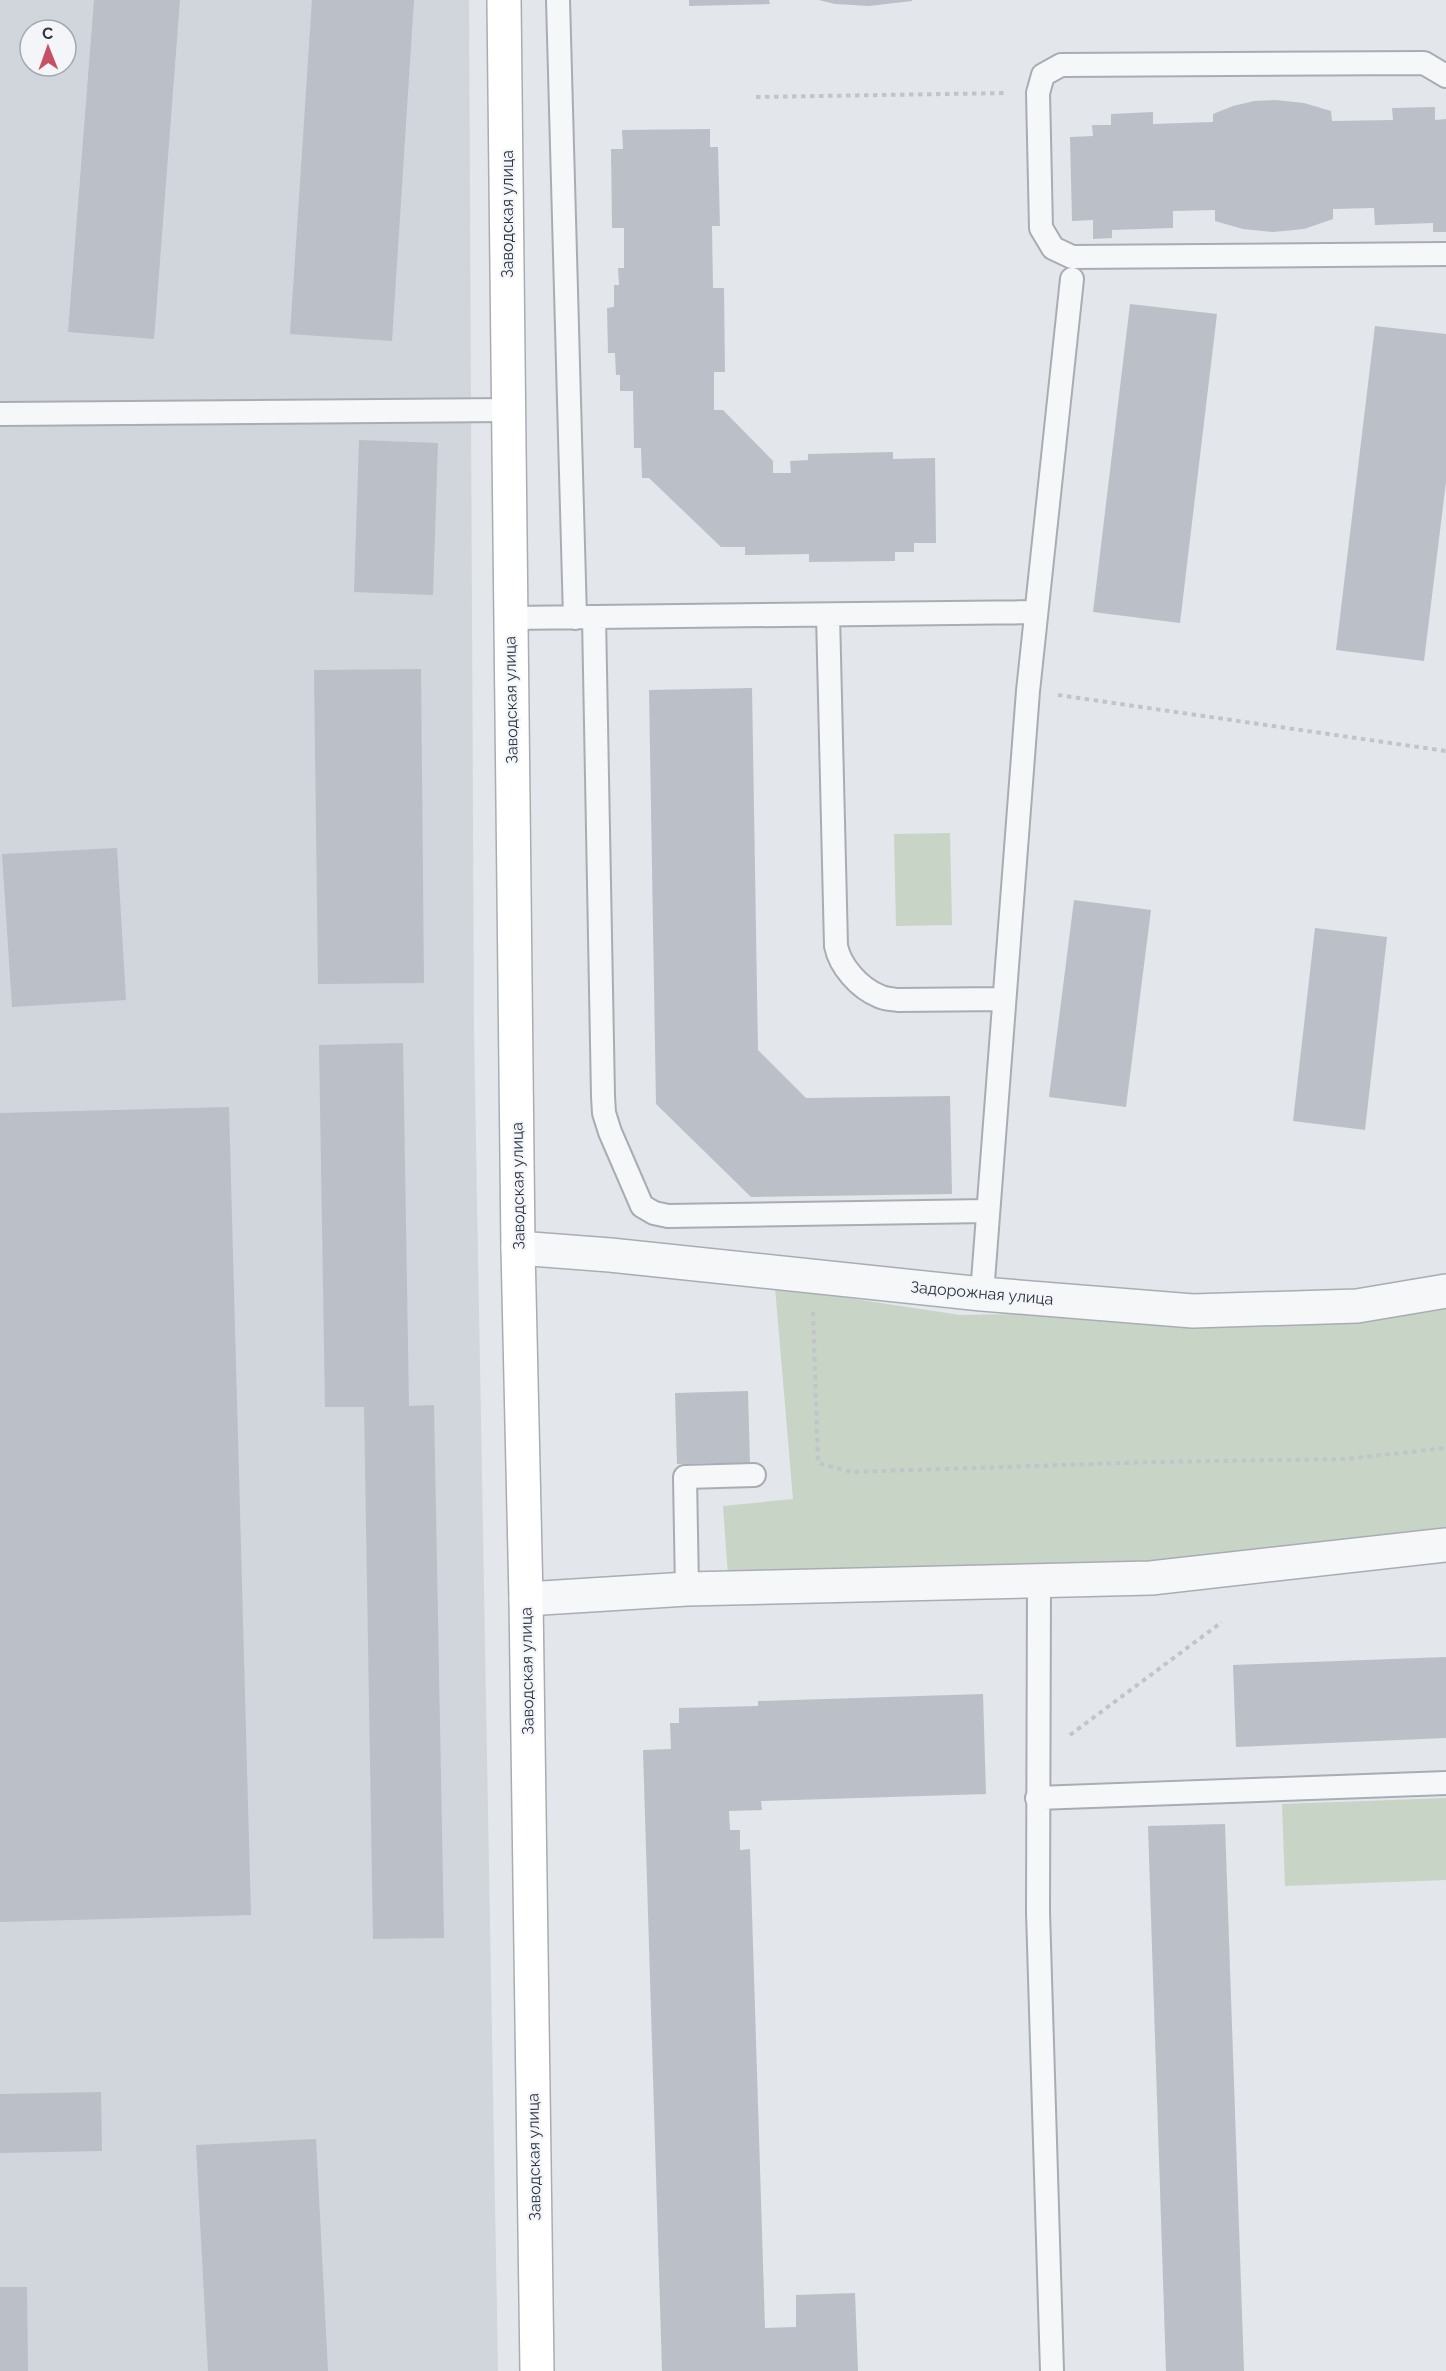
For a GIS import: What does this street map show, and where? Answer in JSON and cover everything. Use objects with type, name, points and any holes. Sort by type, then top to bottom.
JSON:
[{"type":"street","name":"Заводская улица","points":[[504,0],[518,1248],[526,1599],[537,2371]]},
{"type":"street","name":"Задорожная улица","points":[[518,1248],[982,1294],[1193,1311],[1357,1306],[1446,1291]]},
{"type":"street","points":[[526,1599],[687,1589],[1151,1578],[1446,1545]]},
{"type":"lane","points":[[558,0],[603,1096],[604,1113],[610,1132],[642,1206],[654,1213],[668,1216],[988,1211]]},
{"type":"lane","points":[[1446,76],[1424,63],[1061,65],[1043,75],[1038,93],[1041,228],[1053,248],[1072,257],[1446,254]]},
{"type":"lane","points":[[982,1294],[1028,691],[1072,279]]},
{"type":"lane","points":[[0,414],[508,410]]},
{"type":"lane","points":[[510,618],[1036,612]]},
{"type":"lane","points":[[828,615],[838,958],[867,990],[880,997],[898,1000],[1004,999]]},
{"type":"lane","points":[[687,1589],[685,1477],[754,1475]]},
{"type":"lane","points":[[1039,1581],[1037,1798],[1039,1936],[1052,2371]]},
{"type":"lane","points":[[1037,1798],[1446,1783]]},
{"type":"path","points":[[756,97],[1038,93]]},
{"type":"path","points":[[1028,691],[1446,751]]},
{"type":"path","points":[[811,1276],[818,1463],[852,1472],[1154,1462],[1345,1459],[1446,1448]]},
{"type":"path","points":[[1038,1758],[1222,1622]]},
{"type":"shaded area","points":[[0,0],[469,0],[474,1031],[498,2371],[0,2371]]},
{"type":"green space","points":[[950,833],[952,925],[896,926],[894,834]]},
{"type":"green space","points":[[775,1287],[960,1315],[1193,1311],[1446,1290],[1446,1545],[729,1589],[723,1506],[793,1499]]},
{"type":"green space","points":[[1446,1798],[1446,1880],[1285,1886],[1282,1804]]},
{"type":"building","points":[[94,0],[180,0],[154,339],[68,332]]},
{"type":"building","points":[[312,0],[414,0],[392,341],[290,334]]},
{"type":"building","points":[[689,0],[769,0],[770,4],[689,6]]},
{"type":"building","points":[[819,0],[912,1],[869,6],[835,4]]},
{"type":"building","points":[[1275,100],[1304,103],[1331,111],[1332,121],[1393,120],[1392,108],[1435,107],[1435,120],[1446,119],[1446,232],[1433,232],[1433,223],[1375,225],[1374,208],[1333,209],[1333,219],[1304,229],[1273,232],[1243,229],[1215,221],[1215,210],[1173,211],[1173,228],[1112,230],[1112,238],[1093,239],[1093,220],[1072,221],[1070,137],[1093,136],[1092,125],[1111,125],[1111,114],[1153,112],[1153,124],[1213,122],[1213,114],[1233,106],[1254,101]]},
{"type":"building","points":[[710,129],[710,147],[718,147],[720,226],[712,226],[713,288],[724,288],[725,372],[714,372],[714,410],[723,410],[773,461],[773,473],[791,473],[790,461],[808,460],[808,454],[893,452],[893,459],[935,458],[936,543],[914,543],[914,552],[895,552],[895,561],[809,562],[809,554],[745,555],[745,547],[721,547],[649,478],[642,478],[641,448],[634,448],[633,391],[620,391],[620,375],[616,375],[615,353],[608,353],[607,308],[614,307],[614,285],[619,285],[618,268],[624,268],[624,228],[612,228],[611,149],[623,149],[622,130]]},
{"type":"building","points":[[1130,304],[1217,314],[1180,623],[1093,612]]},
{"type":"building","points":[[1375,326],[1446,334],[1446,482],[1424,661],[1336,650]]},
{"type":"building","points":[[359,440],[438,443],[433,595],[354,592]]},
{"type":"building","points":[[421,669],[424,983],[318,984],[314,670]]},
{"type":"building","points":[[752,688],[758,1050],[806,1098],[950,1096],[952,1194],[751,1197],[656,1104],[649,690]]},
{"type":"building","points":[[117,848],[126,1000],[12,1007],[2,854]]},
{"type":"building","points":[[1074,900],[1151,910],[1126,1107],[1049,1097]]},
{"type":"building","points":[[1315,928],[1387,937],[1365,1130],[1293,1121]]},
{"type":"building","points":[[403,1043],[409,1406],[434,1405],[444,1938],[373,1939],[364,1407],[325,1407],[319,1045]]},
{"type":"building","points":[[229,1107],[251,1915],[0,1922],[0,1113]]},
{"type":"building","points":[[748,1391],[750,1463],[677,1464],[675,1393]]},
{"type":"building","points":[[1446,1657],[1446,1738],[1236,1747],[1233,1665]]},
{"type":"building","points":[[983,1694],[986,1794],[761,1801],[762,1810],[729,1811],[730,1830],[740,1830],[740,1850],[750,1849],[765,2328],[796,2327],[796,2295],[855,2293],[858,2371],[662,2371],[643,1750],[671,1749],[670,1723],[679,1723],[679,1708],[758,1706],[758,1701]]},
{"type":"building","points":[[1225,1824],[1244,2371],[1166,2371],[1148,1826]]},
{"type":"building","points":[[101,2092],[102,2151],[0,2153],[0,2094]]},
{"type":"building","points":[[316,2139],[328,2371],[208,2371],[196,2145]]},
{"type":"building","points":[[0,2287],[27,2287],[28,2371],[0,2371]]}]
